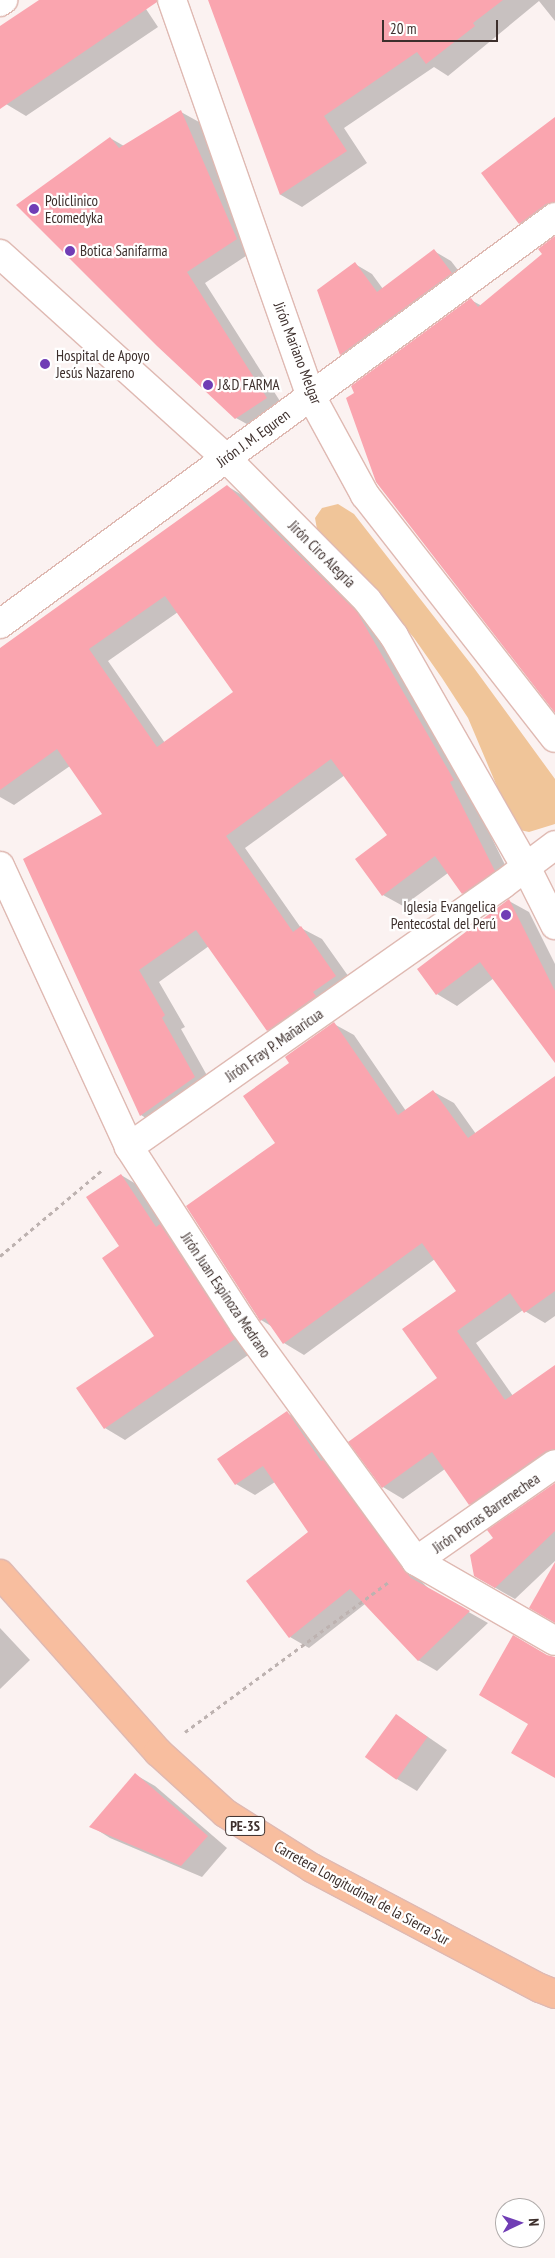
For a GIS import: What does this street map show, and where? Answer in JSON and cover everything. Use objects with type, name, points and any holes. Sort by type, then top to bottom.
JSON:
[{"type":"highway","name":"Carretera Longitudinal de la Sierra Sur","points":[[0,1574],[158,1752],[224,1812],[312,1868],[540,1988],[555,1994]]},
{"type":"street","name":"Jirón Mariano Melgar","points":[[172,0],[311,396],[365,495],[555,738]]},
{"type":"street","name":"Jirón J. M. Eguren","points":[[0,624],[555,217]]},
{"type":"street","name":"Jirón Ciro Alegría","points":[[0,254],[226,458],[367,600],[389,629],[526,867],[555,925]]},
{"type":"street","name":"Jirón Fray P. Mañaricua","points":[[129,1146],[555,845]]},
{"type":"street","name":"Jirón Juan Espinoza Medrano","points":[[0,866],[129,1146],[244,1325],[416,1561],[555,1641]]},
{"type":"street","name":"Jirón Porras Barrenechea","points":[[416,1561],[555,1464]]},
{"type":"path","points":[[0,1256],[129,1146]]},
{"type":"path","points":[[158,1752],[416,1561]]},
{"type":"shaded area","points":[[338,504],[354,514],[474,668],[555,779],[555,824],[529,832],[515,829],[468,718],[442,678],[414,638],[375,592],[318,535],[315,518],[322,508]]},
{"type":"building","points":[[39,0],[157,0],[157,2],[0,109],[0,26]]},
{"type":"building","points":[[208,0],[503,0],[473,23],[475,26],[426,64],[417,52],[324,116],[347,151],[280,195]]},
{"type":"building","points":[[181,110],[237,239],[187,272],[267,398],[235,419],[157,346],[16,205],[110,137],[119,148]]},
{"type":"building","points":[[555,117],[555,202],[546,204],[519,224],[481,173]]},
{"type":"building","points":[[555,236],[555,713],[376,482],[346,398],[354,393],[351,386],[471,298],[478,307],[542,254],[538,249]]},
{"type":"building","points":[[434,249],[452,273],[340,355],[317,290],[355,262],[377,292]]},
{"type":"building","points":[[227,485],[357,612],[454,780],[450,782],[495,871],[462,894],[435,856],[382,896],[355,859],[387,835],[331,759],[226,836],[293,932],[301,926],[336,976],[313,992],[316,996],[267,1031],[196,930],[139,970],[165,1015],[162,1018],[195,1077],[140,1116],[23,859],[102,814],[57,749],[0,790],[0,648]],"holes":[[[165,596],[233,692],[157,747],[89,649]]]},
{"type":"building","points":[[509,899],[555,991],[555,1063],[480,962],[436,995],[417,969]]},
{"type":"building","points":[[334,1022],[398,1115],[433,1090],[468,1138],[555,1076],[555,1291],[524,1313],[510,1293],[457,1331],[505,1400],[555,1365],[555,1449],[546,1451],[469,1505],[432,1452],[382,1488],[348,1442],[437,1378],[402,1329],[456,1291],[422,1243],[283,1344],[265,1318],[260,1321],[186,1206],[275,1143],[243,1096],[289,1063],[285,1057]]},
{"type":"building","points":[[121,1174],[156,1227],[160,1224],[235,1339],[104,1429],[76,1388],[154,1336],[102,1258],[119,1246],[86,1197]]},
{"type":"building","points":[[287,1411],[321,1461],[323,1460],[411,1578],[470,1611],[418,1661],[350,1589],[289,1638],[246,1581],[308,1532],[263,1466],[235,1485],[217,1459]]},
{"type":"building","points":[[555,1483],[555,1531],[495,1588],[474,1576],[470,1555],[493,1538],[487,1530]]},
{"type":"building","points":[[555,1562],[555,1623],[529,1608]]},
{"type":"building","points":[[513,1635],[547,1655],[555,1657],[555,1778],[511,1753],[528,1724],[479,1695]]},
{"type":"building","points":[[396,1714],[428,1737],[396,1780],[365,1757]]},
{"type":"building","points":[[135,1773],[208,1836],[181,1866],[89,1827]]},
{"type":"place","name":"Policlinico Ecomedyka","points":[[34,209]]},
{"type":"place","name":"Botica Sanifarma","points":[[70,251]]},
{"type":"place","name":"Hospital de Apoyo Jesús Nazareno","points":[[45,364]]},
{"type":"place","name":"J&D FARMA","points":[[208,385]]},
{"type":"place","name":"Iglesia Evangelica Pentecostal del Perú","points":[[506,915]]}]
